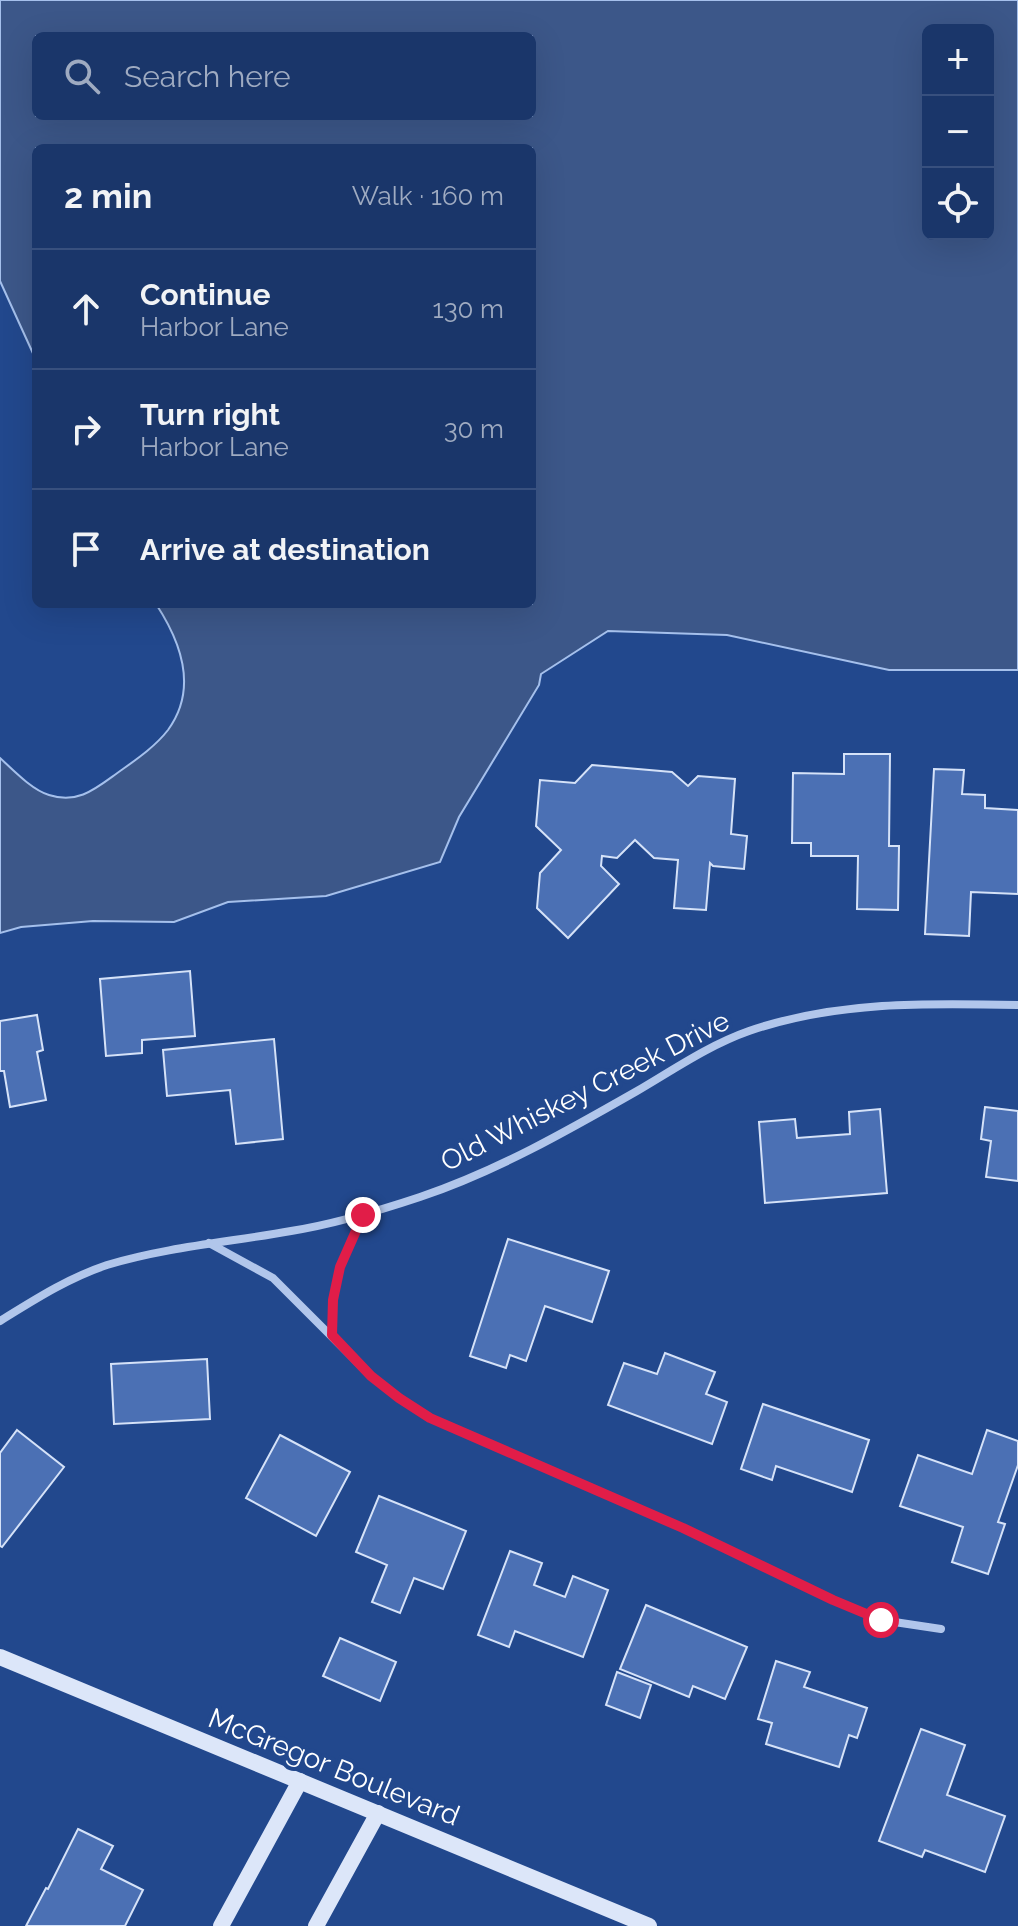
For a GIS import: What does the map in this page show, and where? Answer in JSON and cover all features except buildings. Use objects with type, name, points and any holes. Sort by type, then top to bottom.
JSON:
[{"type":"main road","name":"McGregor Boulevard","points":[[0,1657],[649,1926]]},
{"type":"main road","points":[[221,1926],[300,1781]]},
{"type":"main road","points":[[316,1926],[378,1813]]},
{"type":"street","name":"Old Whiskey Creek Drive","points":[[0,1321],[57,1286],[105,1266],[150,1254],[291,1231],[363,1215],[423,1196],[490,1170],[554,1138],[715,1045],[748,1032],[787,1020],[865,1006],[1018,1005]]},
{"type":"street","points":[[332,1335],[333,1300],[340,1267],[363,1215]]},
{"type":"street","points":[[209,1243],[273,1278],[371,1376],[430,1418],[683,1528],[881,1620],[941,1629]]},
{"type":"water","points":[[0,0],[1018,0],[1018,670],[889,670],[727,635],[608,631],[541,674],[539,685],[459,817],[440,862],[326,896],[228,902],[174,922],[93,921],[21,927],[0,933],[0,758],[36,789],[68,798],[85,794],[100,785],[156,743],[177,714],[184,682],[179,650],[158,608],[536,608],[536,144],[32,144],[32,351],[0,281]]},
{"type":"route","points":[[363,1215],[340,1267],[333,1300],[332,1335],[371,1376],[399,1398],[430,1418],[683,1528],[881,1620]]}]
